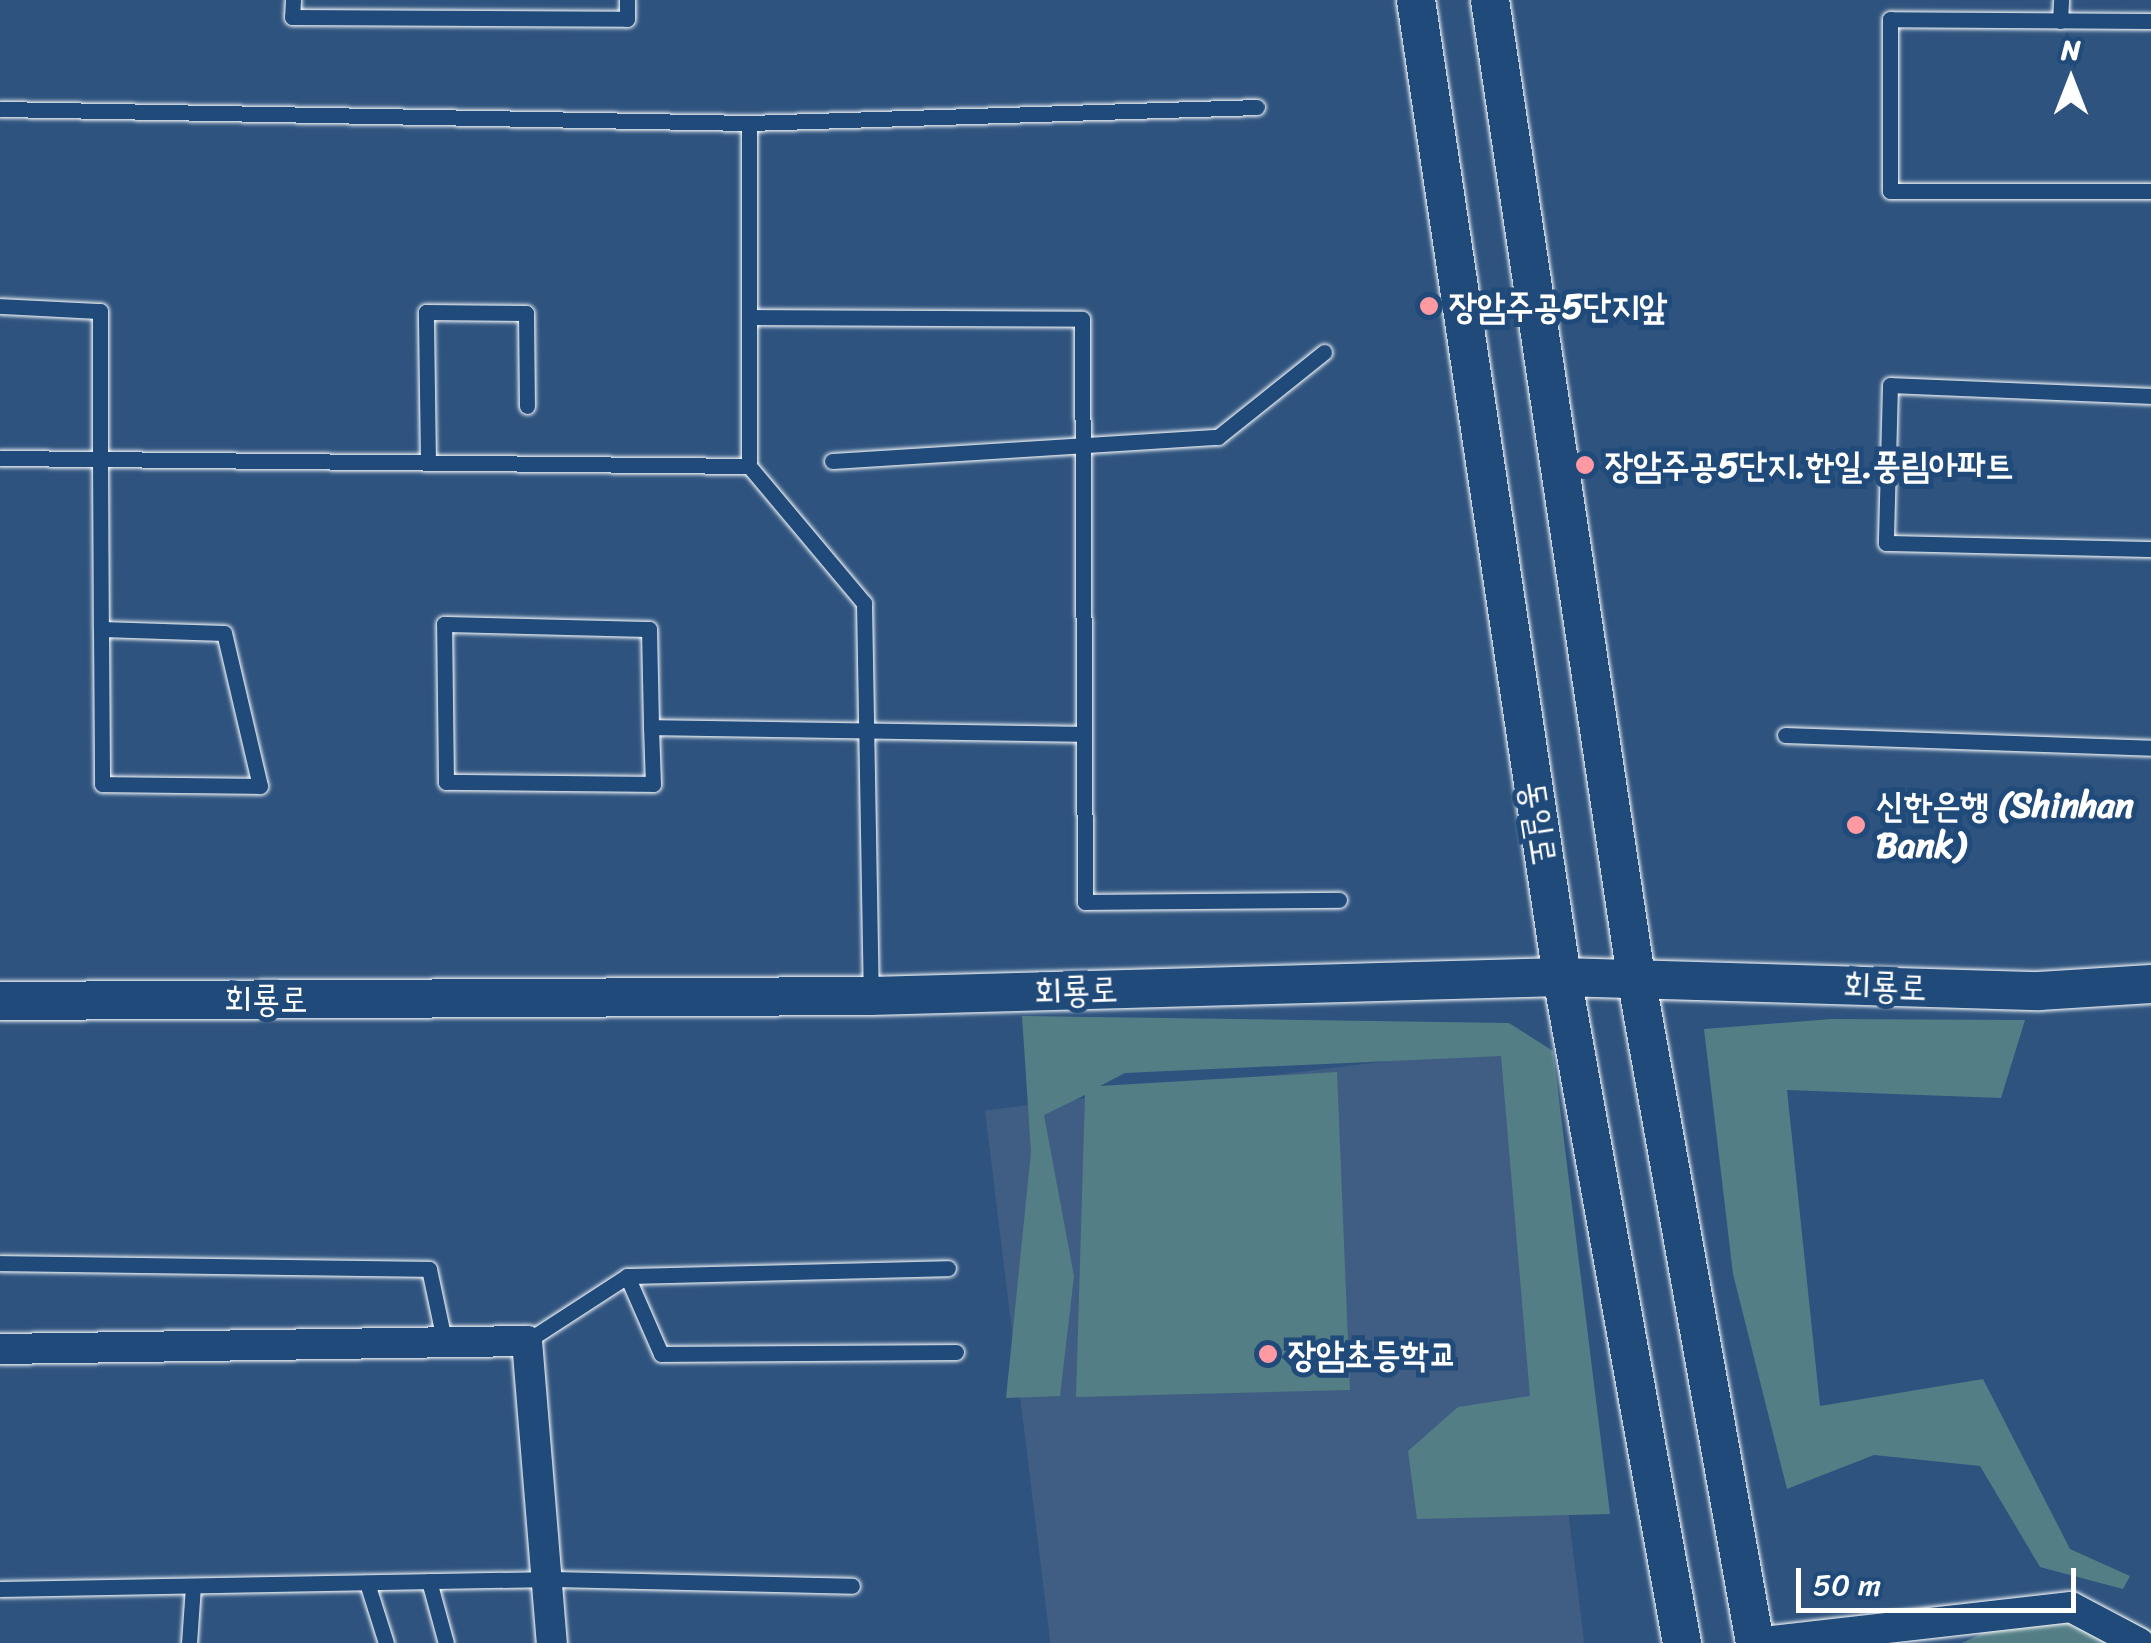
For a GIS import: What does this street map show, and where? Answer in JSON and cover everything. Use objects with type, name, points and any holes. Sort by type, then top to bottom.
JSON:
[{"type":"street","name":"동일로","points":[[1416,0],[1562,977],[1682,1643]]},
{"type":"street","name":"동일로","points":[[1490,0],[1636,977],[1755,1643]]},
{"type":"street","name":"회룡로","points":[[0,1001],[871,996],[1562,977],[2040,991],[2151,984]]},
{"type":"street","points":[[0,1349],[446,1348],[527,1341],[552,1579],[552,1643]]},
{"type":"street","points":[[1755,1643],[2071,1607],[2139,1643]]},
{"type":"lane","points":[[293,0],[292,17],[627,20],[627,0]]},
{"type":"lane","points":[[2060,0],[2060,21]]},
{"type":"lane","points":[[2151,22],[1890,20],[1890,191],[2151,191]]},
{"type":"lane","points":[[0,109],[749,124],[1257,108]]},
{"type":"lane","points":[[749,124],[749,466],[864,603],[871,996]]},
{"type":"lane","points":[[0,306],[100,311],[100,459],[101,629],[102,784],[260,786],[224,633],[101,629]]},
{"type":"lane","points":[[428,463],[426,312],[526,313],[528,406]]},
{"type":"lane","points":[[749,317],[1082,319],[1085,902],[1339,900]]},
{"type":"lane","points":[[832,461],[1218,437],[1324,352]]},
{"type":"lane","points":[[2151,396],[1890,385],[1886,542],[2151,550]]},
{"type":"lane","points":[[0,458],[749,466]]},
{"type":"lane","points":[[444,624],[649,629],[651,727],[653,784],[446,782],[444,624]]},
{"type":"lane","points":[[651,727],[1084,734]]},
{"type":"lane","points":[[1785,735],[2151,748]]},
{"type":"lane","points":[[0,1264],[429,1269],[446,1348]]},
{"type":"lane","points":[[527,1341],[627,1276],[948,1268]]},
{"type":"lane","points":[[627,1276],[661,1354],[956,1352]]},
{"type":"lane","points":[[0,1589],[552,1579],[852,1586]]},
{"type":"lane","points":[[429,1581],[446,1643]]},
{"type":"lane","points":[[367,1582],[386,1643]]},
{"type":"lane","points":[[189,1643],[193,1586]]},
{"type":"shaded area","name":"장암초등학교","points":[[1511,1046],[1584,1643],[1050,1643],[985,1111]]},
{"type":"green space","points":[[1022,1016],[1509,1023],[1553,1051],[1610,1514],[1417,1519],[1408,1451],[1458,1407],[1530,1396],[1501,1056],[1125,1073],[1100,1086],[1337,1072],[1350,1390],[1076,1397],[1085,1095],[1044,1115],[1074,1276],[1060,1396],[1006,1398],[1031,1152]]},
{"type":"green space","points":[[1832,1019],[2025,1020],[2001,1098],[1787,1090],[1820,1406],[1983,1379],[2070,1549],[2130,1576],[2123,1589],[2040,1567],[1980,1466],[1874,1455],[1787,1489],[1733,1274],[1704,1029]]},
{"type":"green space","points":[[2068,1592],[2151,1630],[2151,1643],[1962,1643]]},
{"type":"place","name":"장암주공5단지앞","points":[[1429,306]]},
{"type":"place","name":"장암주공5단지.한일.풍림아파트","points":[[1585,465]]},
{"type":"place","name":"신한은행 (Shinhan Bank)","points":[[1856,825]]},
{"type":"place","name":"장암초등학교","points":[[1268,1354]]}]
